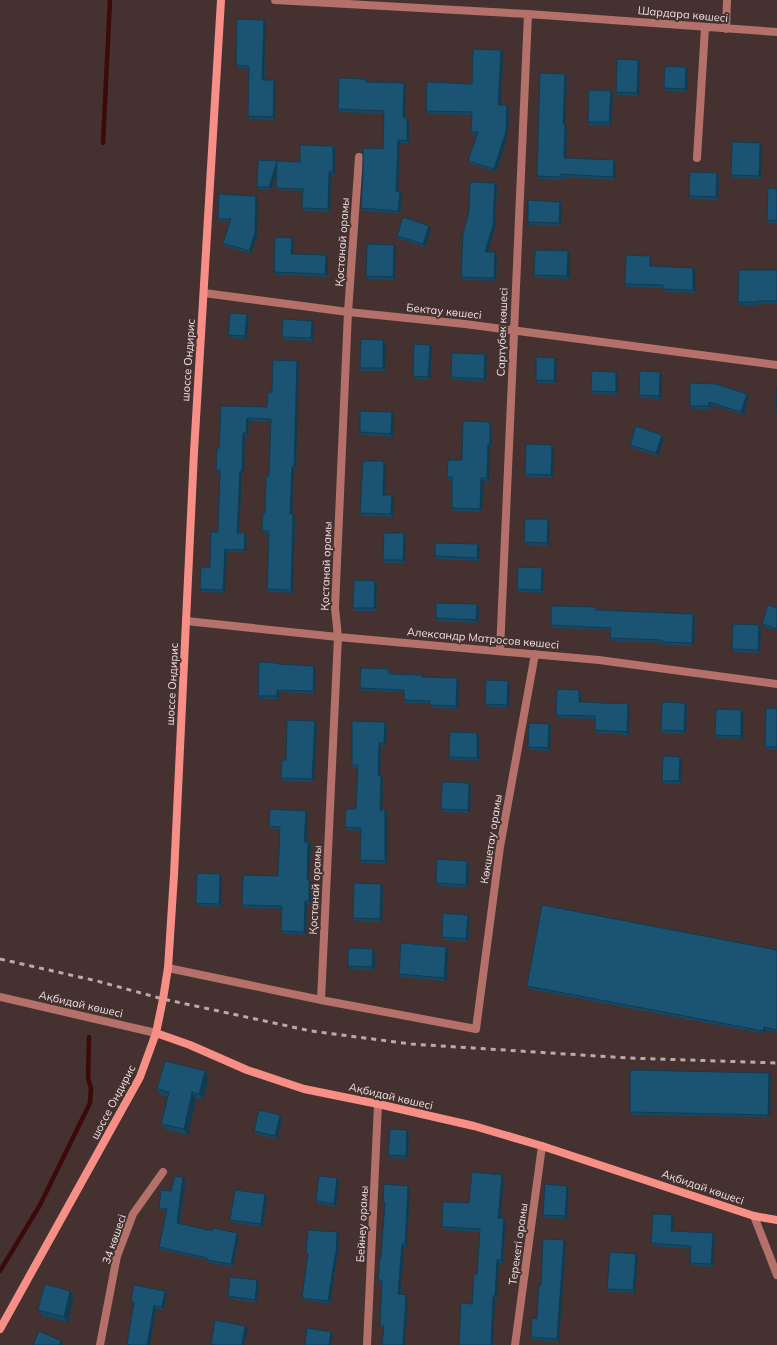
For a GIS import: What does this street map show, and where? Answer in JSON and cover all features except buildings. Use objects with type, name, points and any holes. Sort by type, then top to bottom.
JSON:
[{"type":"main road","name":"шоссе Ондирис","points":[[0,1329],[140,1077],[156,1033],[163,999],[168,968],[174,875],[194,452],[222,0]]},
{"type":"main road","name":"Ақбидай көшесі","points":[[156,1033],[190,1045],[247,1070],[304,1089],[474,1126],[542,1146],[754,1216],[777,1220]]},
{"type":"street","name":"Шардара көшесі","points":[[275,0],[528,14],[705,28],[777,32]]},
{"type":"street","points":[[726,29],[727,0]]},
{"type":"street","name":"Сартүбек көшесі","points":[[500,651],[528,14]]},
{"type":"street","points":[[697,158],[705,28]]},
{"type":"street","name":"Қостанай орамы","points":[[321,1000],[338,637],[335,608],[348,312],[359,157]]},
{"type":"street","name":"Бектау көшесі","points":[[204,293],[348,312],[465,324],[634,345],[777,365]]},
{"type":"street","name":"Александр Матросов көшесі","points":[[186,621],[338,637],[599,660],[777,684]]},
{"type":"street","name":"Көкшетау орамы","points":[[321,1000],[476,1029],[500,847],[535,654]]},
{"type":"street","points":[[168,968],[321,1000]]},
{"type":"street","name":"Ақбидай көшесі","points":[[0,997],[156,1033]]},
{"type":"street","name":"Бейнеу орамы","points":[[367,1345],[378,1104]]},
{"type":"street","name":"Терекеті орамы","points":[[515,1345],[542,1146]]},
{"type":"street","name":"34 көшесі","points":[[100,1345],[117,1256],[133,1214],[163,1172]]},
{"type":"street","points":[[754,1216],[777,1275]]},
{"type":"waterway","points":[[103,143],[110,0]]},
{"type":"waterway","points":[[0,1271],[40,1205],[90,1103],[91,1088],[88,1078],[89,1037]]},
{"type":"railway","points":[[0,959],[97,981],[163,999],[311,1031],[411,1044],[628,1058],[777,1063]]}]
